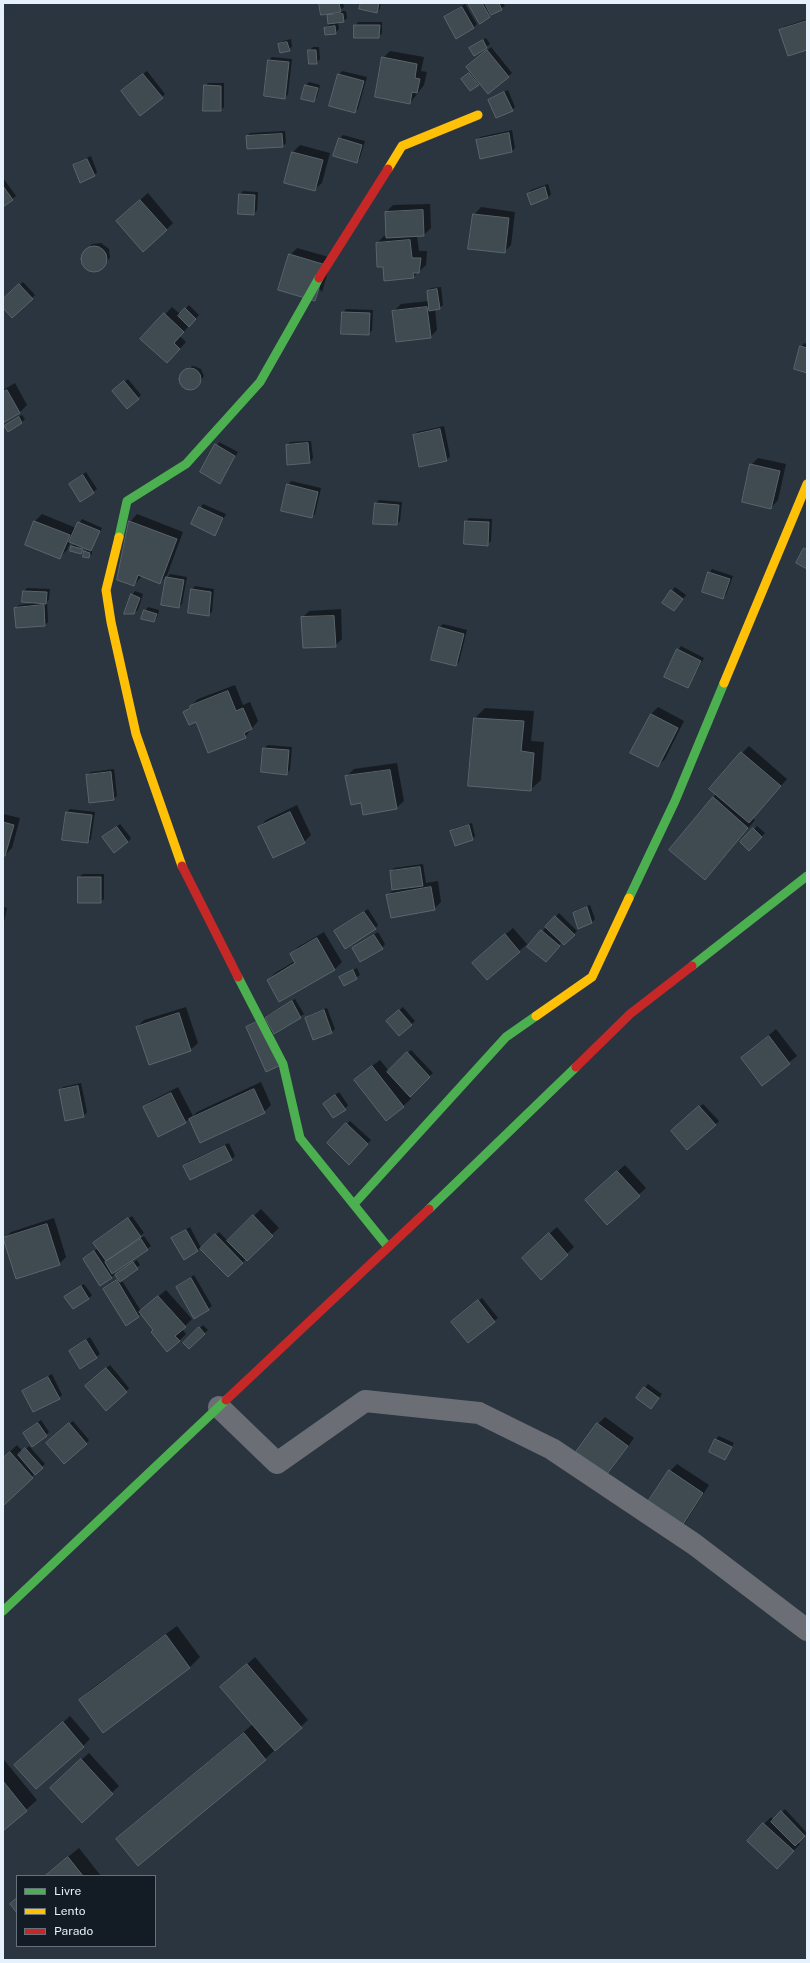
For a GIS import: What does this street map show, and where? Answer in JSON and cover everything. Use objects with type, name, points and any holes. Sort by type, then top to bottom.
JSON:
[{"type":"street","points":[[388,1247],[300,1138],[283,1064],[184,873],[136,734],[111,622],[106,590],[128,501],[186,464],[260,382],[326,265],[402,146],[478,115]]},
{"type":"street","points":[[354,1204],[506,1037],[592,977],[675,801],[807,484]]},
{"type":"street","points":[[3,1611],[388,1247],[630,1014],[807,876]]},
{"type":"street","points":[[219,1407],[277,1463],[365,1401],[479,1413],[552,1449],[694,1544],[807,1630]]},
{"type":"building","points":[[319,3],[339,3],[341,12],[321,15]]},
{"type":"building","points":[[361,3],[379,3],[377,13],[359,9]]},
{"type":"building","points":[[468,3],[482,3],[490,17],[480,24]]},
{"type":"building","points":[[485,3],[499,3],[502,10],[491,15]]},
{"type":"building","points":[[462,7],[474,28],[456,39],[444,17]]},
{"type":"building","points":[[343,14],[344,22],[328,24],[327,15]]},
{"type":"building","points":[[807,21],[807,50],[788,56],[779,30]]},
{"type":"building","points":[[354,25],[380,25],[379,38],[354,38]]},
{"type":"building","points":[[335,26],[336,34],[325,35],[324,28]]},
{"type":"building","points":[[483,40],[487,48],[474,56],[469,48]]},
{"type":"building","points":[[287,42],[290,51],[280,53],[278,44]]},
{"type":"building","points":[[308,50],[316,50],[317,64],[309,64]]},
{"type":"building","points":[[487,50],[509,77],[488,94],[466,67]]},
{"type":"building","points":[[382,57],[417,64],[415,78],[420,79],[417,93],[412,92],[410,104],[375,97]]},
{"type":"building","points":[[268,60],[289,62],[285,99],[264,96]]},
{"type":"building","points":[[469,73],[479,85],[470,91],[461,79]]},
{"type":"building","points":[[143,74],[163,98],[140,116],[121,91]]},
{"type":"building","points":[[338,74],[364,81],[355,113],[329,106]]},
{"type":"building","points":[[204,85],[221,86],[221,111],[203,111]]},
{"type":"building","points":[[305,85],[318,88],[314,102],[301,99]]},
{"type":"building","points":[[504,92],[513,111],[496,118],[488,100]]},
{"type":"building","points":[[509,133],[512,152],[480,159],[476,140]]},
{"type":"building","points":[[282,134],[283,147],[247,149],[246,136]]},
{"type":"building","points":[[339,138],[362,145],[357,163],[333,156]]},
{"type":"building","points":[[292,152],[323,160],[315,191],[284,183]]},
{"type":"building","points":[[87,159],[95,176],[80,183],[73,165]]},
{"type":"building","points":[[3,186],[13,200],[3,207]]},
{"type":"building","points":[[545,187],[548,198],[531,205],[527,194]]},
{"type":"building","points":[[239,194],[255,195],[254,215],[238,214]]},
{"type":"building","points":[[140,200],[167,230],[143,252],[116,221]]},
{"type":"building","points":[[423,210],[424,236],[386,238],[385,212]]},
{"type":"building","points":[[473,214],[509,218],[505,253],[468,249]]},
{"type":"building","points":[[410,240],[412,258],[421,258],[419,273],[413,273],[414,278],[384,281],[383,267],[377,267],[376,243]]},
{"type":"building","points":[[94,246],[103,250],[107,259],[103,268],[94,272],[85,268],[81,259],[85,250]]},
{"type":"building","points":[[289,254],[326,265],[315,301],[278,290]]},
{"type":"building","points":[[19,284],[33,299],[12,318],[3,308],[3,299]]},
{"type":"building","points":[[437,289],[440,309],[429,311],[427,291]]},
{"type":"building","points":[[427,307],[431,338],[396,342],[392,311]]},
{"type":"building","points":[[185,308],[196,319],[189,327],[178,316]]},
{"type":"building","points":[[342,312],[370,313],[369,335],[341,334]]},
{"type":"building","points":[[164,313],[184,332],[174,343],[180,349],[167,363],[140,339]]},
{"type":"building","points":[[800,346],[807,348],[807,373],[794,369]]},
{"type":"building","points":[[190,368],[198,371],[201,379],[198,387],[190,390],[182,387],[179,379],[182,371]]},
{"type":"building","points":[[124,381],[139,399],[127,409],[112,391]]},
{"type":"building","points":[[7,390],[20,413],[3,423],[3,392]]},
{"type":"building","points":[[19,417],[22,423],[8,432],[4,426]]},
{"type":"building","points":[[440,429],[447,461],[419,467],[413,435]]},
{"type":"building","points":[[308,443],[310,463],[287,465],[286,445]]},
{"type":"building","points":[[215,444],[235,456],[220,484],[200,472]]},
{"type":"building","points":[[750,464],[780,471],[771,509],[742,502]]},
{"type":"building","points":[[83,475],[94,493],[80,502],[69,484]]},
{"type":"building","points":[[287,484],[318,492],[312,518],[281,511]]},
{"type":"building","points":[[375,503],[399,505],[397,525],[373,524]]},
{"type":"building","points":[[199,507],[223,518],[215,536],[191,524]]},
{"type":"building","points":[[34,521],[70,535],[60,559],[25,545]]},
{"type":"building","points":[[129,521],[177,539],[160,584],[138,575],[134,586],[117,580]]},
{"type":"building","points":[[465,521],[489,522],[488,546],[464,544]]},
{"type":"building","points":[[78,522],[100,531],[91,551],[69,542]]},
{"type":"building","points":[[71,546],[83,549],[81,554],[70,551]]},
{"type":"building","points":[[804,548],[807,550],[807,569],[796,563]]},
{"type":"building","points":[[84,551],[90,553],[89,558],[83,557]]},
{"type":"building","points":[[708,572],[730,579],[723,599],[702,592]]},
{"type":"building","points":[[166,577],[184,580],[179,608],[161,605]]},
{"type":"building","points":[[191,589],[211,592],[209,616],[188,613]]},
{"type":"building","points":[[671,590],[683,599],[674,611],[662,603]]},
{"type":"building","points":[[23,591],[47,592],[46,604],[22,602]]},
{"type":"building","points":[[131,594],[140,598],[134,614],[124,614]]},
{"type":"building","points":[[44,605],[45,626],[16,628],[14,608]]},
{"type":"building","points":[[144,610],[157,614],[154,622],[141,619]]},
{"type":"building","points":[[334,616],[336,647],[303,648],[301,617]]},
{"type":"building","points":[[439,627],[464,634],[456,666],[431,660]]},
{"type":"building","points":[[677,649],[701,661],[688,688],[664,677]]},
{"type":"building","points":[[228,691],[236,711],[243,708],[252,729],[244,733],[246,738],[208,753],[196,722],[189,725],[183,712],[190,708],[190,706]]},
{"type":"building","points":[[651,714],[678,728],[658,767],[630,753]]},
{"type":"building","points":[[474,718],[524,721],[521,751],[534,753],[531,791],[468,786]]},
{"type":"building","points":[[263,748],[289,750],[287,775],[261,772]]},
{"type":"building","points":[[741,752],[781,786],[749,823],[709,789]]},
{"type":"building","points":[[390,770],[397,809],[363,815],[361,803],[351,805],[345,776]]},
{"type":"building","points":[[111,772],[114,800],[89,803],[86,775]]},
{"type":"building","points":[[713,797],[748,828],[705,880],[669,850]]},
{"type":"building","points":[[66,812],[92,815],[88,843],[62,840]]},
{"type":"building","points":[[290,812],[305,843],[273,858],[258,827]]},
{"type":"building","points":[[3,822],[14,825],[5,856],[3,856]]},
{"type":"building","points":[[469,825],[473,840],[455,846],[450,831]]},
{"type":"building","points":[[117,827],[128,842],[114,853],[102,837]]},
{"type":"building","points":[[753,828],[762,837],[749,851],[740,842]]},
{"type":"building","points":[[420,867],[423,886],[392,890],[390,871]]},
{"type":"building","points":[[78,877],[101,877],[101,903],[78,903]]},
{"type":"building","points":[[431,887],[435,910],[391,918],[386,895]]},
{"type":"building","points":[[587,907],[592,923],[578,929],[573,913]]},
{"type":"building","points":[[364,912],[376,929],[345,949],[334,931]]},
{"type":"building","points":[[555,916],[575,935],[564,945],[545,927]]},
{"type":"building","points":[[541,930],[560,946],[546,962],[527,947]]},
{"type":"building","points":[[505,934],[520,952],[487,980],[472,963]]},
{"type":"building","points":[[374,935],[383,949],[360,962],[352,948]]},
{"type":"building","points":[[317,938],[335,970],[279,1002],[267,980],[295,963],[290,954]]},
{"type":"building","points":[[353,970],[357,979],[344,986],[339,977]]},
{"type":"building","points":[[292,1001],[301,1018],[274,1034],[265,1018]]},
{"type":"building","points":[[324,1010],[332,1033],[313,1040],[305,1018]]},
{"type":"building","points":[[399,1010],[412,1025],[399,1036],[386,1021]]},
{"type":"building","points":[[179,1013],[191,1051],[149,1065],[136,1027]]},
{"type":"building","points":[[263,1019],[283,1064],[266,1072],[246,1027]]},
{"type":"building","points":[[769,1036],[790,1064],[762,1086],[741,1058]]},
{"type":"building","points":[[407,1052],[430,1077],[410,1097],[387,1072]]},
{"type":"building","points":[[372,1066],[404,1107],[386,1121],[354,1080]]},
{"type":"building","points":[[78,1086],[84,1117],[65,1121],[59,1090]]},
{"type":"building","points":[[254,1089],[265,1113],[200,1143],[189,1119]]},
{"type":"building","points":[[171,1093],[186,1123],[158,1137],[143,1107]]},
{"type":"building","points":[[335,1095],[346,1110],[333,1118],[323,1104]]},
{"type":"building","points":[[699,1106],[716,1125],[687,1150],[671,1131]]},
{"type":"building","points":[[346,1123],[368,1144],[349,1165],[327,1143]]},
{"type":"building","points":[[225,1146],[232,1160],[190,1180],[183,1166]]},
{"type":"building","points":[[617,1171],[640,1196],[607,1225],[585,1200]]},
{"type":"building","points":[[253,1215],[273,1236],[247,1261],[227,1241]]},
{"type":"building","points":[[128,1218],[141,1237],[106,1261],[93,1243]]},
{"type":"building","points":[[47,1224],[60,1265],[16,1279],[3,1238]]},
{"type":"building","points":[[186,1230],[198,1251],[184,1260],[171,1238]]},
{"type":"building","points":[[549,1233],[568,1255],[541,1280],[522,1258]]},
{"type":"building","points":[[215,1234],[243,1263],[228,1277],[200,1249]]},
{"type":"building","points":[[141,1239],[148,1250],[112,1274],[105,1262]]},
{"type":"building","points":[[94,1251],[112,1278],[100,1286],[83,1259]]},
{"type":"building","points":[[133,1262],[138,1269],[120,1282],[115,1275]]},
{"type":"building","points":[[191,1278],[209,1310],[194,1319],[176,1287]]},
{"type":"building","points":[[117,1280],[139,1317],[126,1326],[103,1289]]},
{"type":"building","points":[[81,1286],[89,1299],[73,1309],[64,1297]]},
{"type":"building","points":[[158,1296],[186,1327],[175,1336],[180,1341],[167,1352],[151,1332],[153,1330],[139,1312]]},
{"type":"building","points":[[478,1300],[495,1322],[468,1343],[451,1322]]},
{"type":"building","points":[[199,1327],[205,1334],[189,1349],[183,1343]]},
{"type":"building","points":[[86,1340],[97,1358],[80,1369],[69,1351]]},
{"type":"building","points":[[106,1368],[127,1392],[106,1411],[85,1386]]},
{"type":"building","points":[[48,1377],[60,1399],[33,1412],[22,1391]]},
{"type":"building","points":[[644,1387],[659,1398],[651,1409],[636,1398]]},
{"type":"building","points":[[38,1423],[47,1436],[32,1447],[23,1433]]},
{"type":"building","points":[[69,1423],[87,1444],[64,1464],[46,1443]]},
{"type":"building","points":[[597,1423],[628,1446],[599,1485],[568,1463]]},
{"type":"building","points":[[715,1439],[732,1447],[725,1460],[709,1452]]},
{"type":"building","points":[[25,1448],[43,1468],[35,1475],[18,1455]]},
{"type":"building","points":[[10,1452],[33,1478],[3,1506],[3,1458]]},
{"type":"building","points":[[669,1470],[703,1493],[675,1537],[640,1514]]},
{"type":"building","points":[[166,1635],[190,1668],[103,1733],[79,1700]]},
{"type":"building","points":[[247,1664],[302,1728],[275,1751],[220,1687]]},
{"type":"building","points":[[63,1722],[84,1747],[36,1789],[14,1765]]},
{"type":"building","points":[[244,1733],[266,1760],[138,1866],[116,1839]]},
{"type":"building","points":[[81,1759],[113,1794],[82,1823],[50,1788]]},
{"type":"building","points":[[3,1781],[27,1811],[3,1831]]},
{"type":"building","points":[[781,1811],[805,1836],[795,1846],[771,1822]]},
{"type":"building","points":[[763,1823],[794,1851],[777,1869],[747,1841]]},
{"type":"building","points":[[68,1857],[82,1875],[46,1875]]},
{"type":"building","points":[[16,1899],[16,1912],[10,1904]]},
{"type":"traffic: fast","points":[[119,537],[127,501],[186,464],[260,382],[319,278]]},
{"type":"traffic: fast","points":[[629,898],[675,801],[724,683]]},
{"type":"traffic: fast","points":[[692,966],[807,876]]},
{"type":"traffic: fast","points":[[238,977],[283,1064],[300,1138],[388,1247]]},
{"type":"traffic: fast","points":[[354,1204],[506,1037],[536,1016]]},
{"type":"traffic: fast","points":[[429,1209],[576,1067]]},
{"type":"traffic: fast","points":[[3,1611],[226,1400]]},
{"type":"traffic: slow","points":[[388,169],[402,146],[478,115]]},
{"type":"traffic: slow","points":[[724,683],[807,484]]},
{"type":"traffic: slow","points":[[119,537],[106,590],[111,622],[136,734],[182,866]]},
{"type":"traffic: slow","points":[[536,1016],[592,977],[629,898]]},
{"type":"traffic: jam","points":[[319,278],[388,169]]},
{"type":"traffic: jam","points":[[182,866],[238,977]]},
{"type":"traffic: jam","points":[[576,1067],[630,1014],[692,966]]},
{"type":"traffic: jam","points":[[226,1400],[429,1209]]}]
